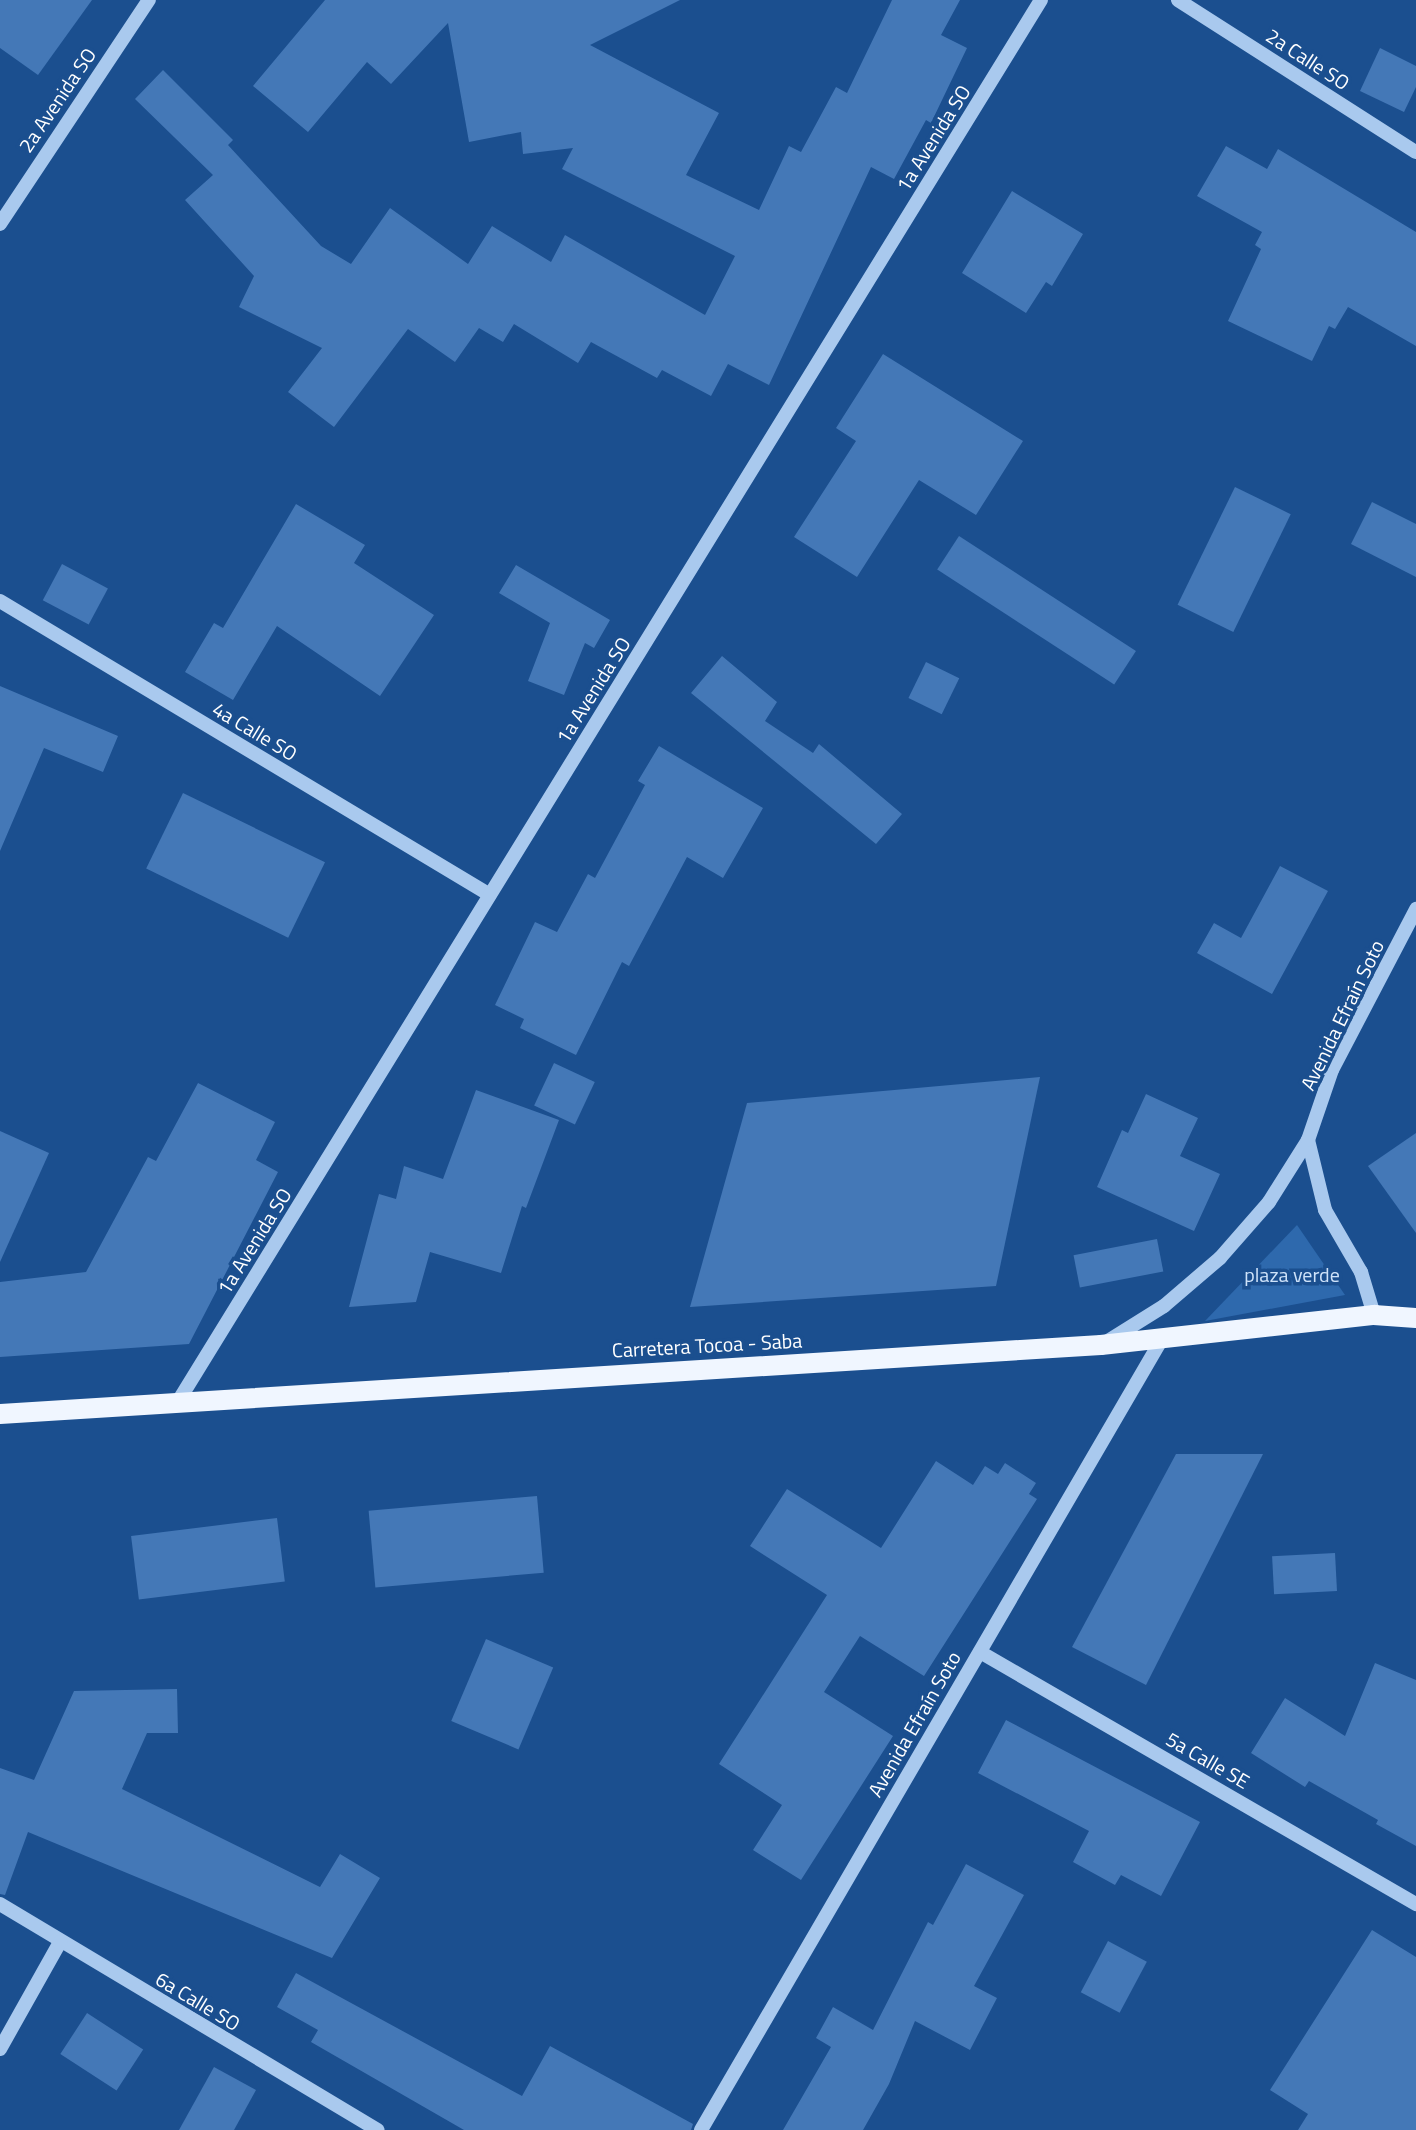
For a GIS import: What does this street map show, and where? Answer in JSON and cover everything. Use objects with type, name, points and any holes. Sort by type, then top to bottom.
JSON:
[{"type":"main road","name":"Carretera Tocoa - Saba","points":[[0,1414],[179,1400],[1101,1345],[1374,1315],[1416,1318]]},
{"type":"street","name":"2a Avenida SO","points":[[0,224],[149,0]]},
{"type":"street","name":"1a Avenida SO","points":[[179,1400],[1041,0]]},
{"type":"street","name":"2a Calle SO","points":[[1178,0],[1416,152]]},
{"type":"street","name":"4a Calle SO","points":[[0,601],[490,895]]},
{"type":"street","name":"Avenida Efraín Soto","points":[[1101,1345],[1164,1306],[1220,1258],[1269,1202],[1308,1140],[1332,1070],[1416,909]]},
{"type":"street","points":[[1308,1140],[1325,1210],[1361,1272],[1374,1315]]},
{"type":"street","name":"Avenida Efraín Soto","points":[[701,2130],[1162,1339]]},
{"type":"street","name":"5a Calle SE","points":[[980,1652],[1416,1904]]},
{"type":"street","name":"6a Calle SO","points":[[0,1904],[378,2130]]},
{"type":"street","points":[[0,2049],[60,1942]]},
{"type":"green space","name":"plaza verde","points":[[1297,1225],[1345,1295],[1205,1321]]},
{"type":"building","points":[[0,0],[92,0],[38,75],[0,48]]},
{"type":"building","points":[[325,0],[680,0],[590,45],[719,113],[686,175],[759,210],[789,146],[801,152],[836,87],[847,93],[892,0],[960,0],[941,35],[967,48],[931,123],[926,120],[894,179],[871,167],[769,385],[728,364],[711,396],[662,370],[657,378],[591,342],[578,363],[514,324],[503,342],[479,328],[455,362],[408,329],[334,427],[288,392],[322,348],[239,307],[254,276],[185,200],[213,175],[135,99],[163,70],[233,140],[228,145],[321,246],[351,264],[390,208],[468,264],[492,226],[551,262],[565,235],[705,315],[735,256],[562,169],[573,148],[523,154],[521,132],[469,142],[448,23],[391,84],[367,62],[308,132],[253,86]]},
{"type":"building","points":[[1380,48],[1416,66],[1416,87],[1404,112],[1360,91]]},
{"type":"building","points":[[1226,146],[1267,169],[1278,149],[1416,232],[1416,346],[1348,307],[1335,329],[1329,326],[1312,361],[1228,321],[1261,249],[1255,245],[1262,232],[1197,196]]},
{"type":"building","points":[[1012,191],[1083,234],[1052,286],[1046,282],[1026,313],[962,273]]},
{"type":"building","points":[[883,354],[1023,441],[976,515],[919,480],[857,577],[794,537],[856,441],[836,428]]},
{"type":"building","points":[[1235,487],[1291,514],[1233,632],[1178,605]]},
{"type":"building","points":[[1372,502],[1416,524],[1416,577],[1351,544]]},
{"type":"building","points":[[296,504],[365,545],[354,563],[434,615],[380,696],[277,626],[233,700],[185,672],[214,623],[223,628]]},
{"type":"building","points":[[959,536],[1136,651],[1114,684],[937,570]]},
{"type":"building","points":[[62,564],[108,588],[89,625],[43,600]]},
{"type":"building","points":[[516,565],[610,620],[594,648],[585,643],[564,695],[528,681],[550,623],[499,593]]},
{"type":"building","points":[[722,656],[777,702],[765,721],[813,753],[819,744],[902,814],[876,844],[691,693]]},
{"type":"building","points":[[926,662],[959,678],[942,714],[908,698]]},
{"type":"building","points":[[0,686],[118,736],[103,772],[44,748],[0,851]]},
{"type":"building","points":[[659,746],[763,808],[723,878],[687,857],[629,966],[622,962],[576,1055],[520,1028],[524,1019],[495,1005],[535,922],[557,932],[588,874],[595,878],[645,785],[638,781]]},
{"type":"building","points":[[183,793],[325,862],[288,938],[146,868]]},
{"type":"building","points":[[1280,866],[1328,891],[1272,994],[1197,953],[1214,923],[1241,938]]},
{"type":"building","points":[[554,1063],[595,1082],[575,1125],[534,1106]]},
{"type":"building","points":[[1040,1077],[996,1286],[690,1307],[747,1103]]},
{"type":"building","points":[[198,1083],[275,1122],[256,1160],[278,1172],[189,1344],[0,1357],[0,1282],[86,1272],[148,1157],[156,1161]]},
{"type":"building","points":[[476,1090],[559,1120],[526,1208],[522,1206],[501,1273],[430,1252],[416,1302],[349,1307],[379,1194],[396,1199],[404,1166],[443,1179]]},
{"type":"building","points":[[1146,1094],[1198,1118],[1180,1156],[1220,1174],[1194,1231],[1097,1187],[1122,1130],[1128,1133]]},
{"type":"building","points":[[0,1131],[49,1153],[0,1262]]},
{"type":"building","points":[[1416,1133],[1416,1233],[1368,1166]]},
{"type":"building","points":[[1157,1239],[1163,1271],[1080,1288],[1074,1255]]},
{"type":"building","points":[[1176,1454],[1263,1454],[1146,1685],[1072,1647]]},
{"type":"building","points":[[936,1461],[973,1485],[985,1466],[998,1474],[1005,1463],[1036,1483],[1029,1494],[1037,1499],[924,1676],[860,1636],[824,1692],[893,1736],[801,1880],[753,1850],[782,1805],[719,1764],[827,1595],[750,1546],[787,1489],[881,1548]]},
{"type":"building","points":[[537,1496],[544,1573],[375,1587],[369,1511]]},
{"type":"building","points":[[277,1518],[285,1582],[139,1599],[131,1536]]},
{"type":"building","points":[[1335,1553],[1337,1591],[1274,1594],[1272,1556]]},
{"type":"building","points":[[486,1639],[553,1668],[518,1749],[451,1721]]},
{"type":"building","points":[[1375,1663],[1416,1680],[1416,1846],[1376,1824],[1378,1820],[1309,1781],[1305,1787],[1251,1753],[1285,1698],[1345,1736]]},
{"type":"building","points":[[177,1689],[178,1733],[147,1733],[122,1789],[320,1887],[340,1854],[380,1878],[332,1958],[28,1832],[5,1895],[0,1894],[0,1768],[34,1780],[74,1691]]},
{"type":"building","points":[[1006,1720],[1200,1822],[1161,1896],[1121,1875],[1115,1885],[1073,1862],[1089,1831],[978,1773]]},
{"type":"building","points":[[966,1864],[1024,1895],[974,1986],[997,1998],[970,2050],[915,2021],[889,2084],[863,2130],[783,2130],[831,2047],[816,2038],[833,2007],[873,2030],[928,1922],[933,1925]]},
{"type":"building","points":[[1372,1930],[1416,1957],[1416,2130],[1298,2130],[1308,2114],[1270,2090]]},
{"type":"building","points":[[1108,1941],[1147,1962],[1120,2013],[1081,1992]]},
{"type":"building","points":[[296,1973],[522,2096],[550,2046],[693,2124],[691,2130],[464,2130],[311,2042],[318,2030],[277,2007]]},
{"type":"building","points":[[87,2013],[143,2049],[117,2091],[60,2054]]},
{"type":"building","points":[[214,2067],[256,2090],[234,2130],[179,2130]]}]
